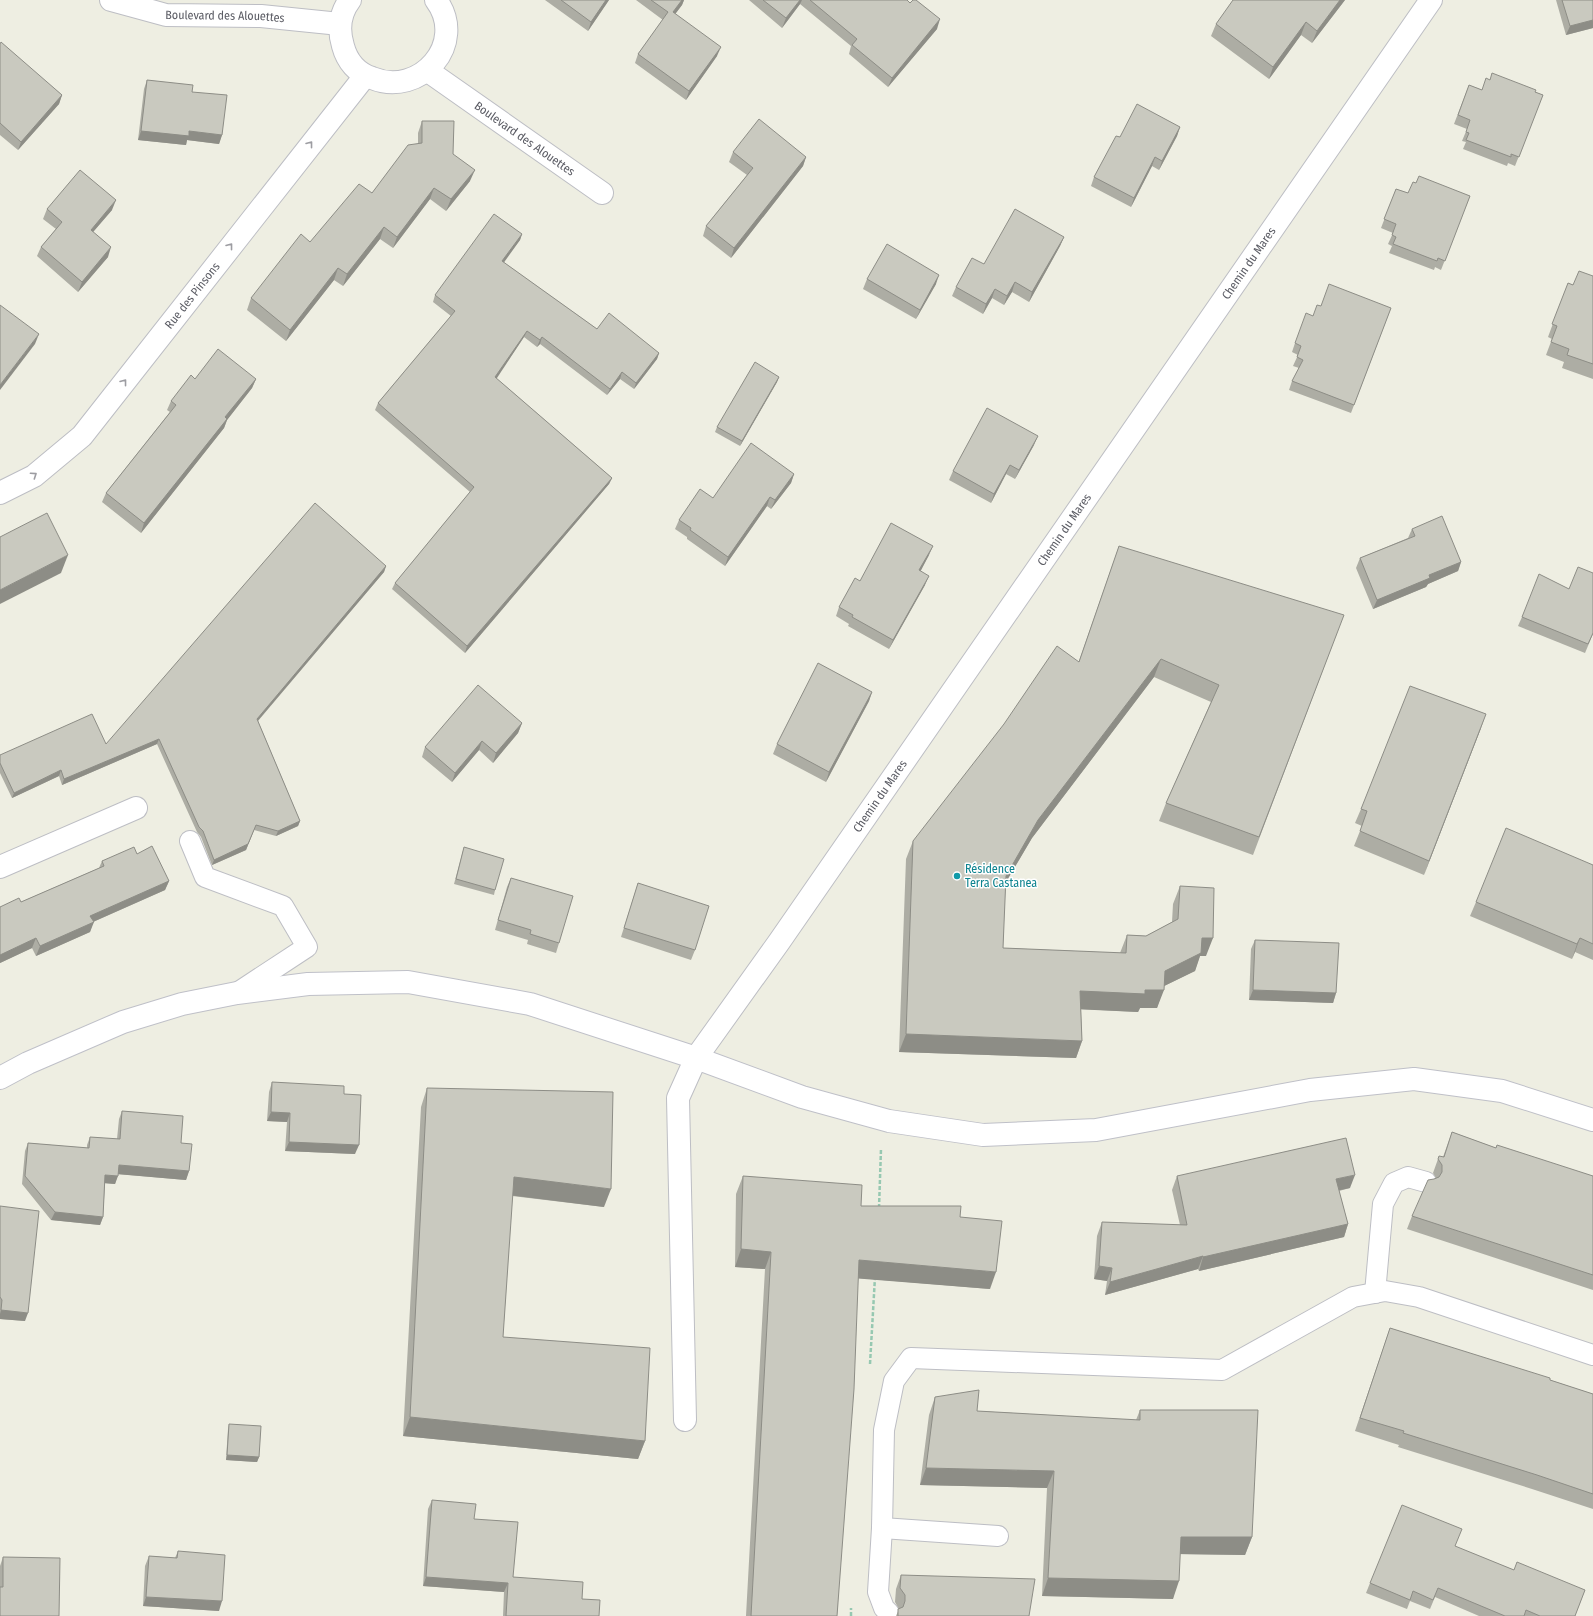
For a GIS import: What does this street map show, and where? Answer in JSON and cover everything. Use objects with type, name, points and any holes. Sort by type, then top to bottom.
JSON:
[{"type":"street","name":"Boulevard des Alouettes","points":[[111,0],[166,15],[261,16],[340,24]]},
{"type":"street","points":[[350,0],[345,7],[340,24],[341,39],[345,53],[353,66],[365,76],[380,82],[397,84],[413,79],[428,71],[444,46],[446,31],[444,16],[438,1]]},
{"type":"street","name":"Chemin du Mares","points":[[685,1420],[678,1098],[696,1058],[783,935],[1431,0]]},
{"type":"street","name":"Boulevard des Alouettes","points":[[428,71],[602,193]]},
{"type":"street","name":"Rue des Pinsons","points":[[0,493],[34,476],[82,436],[365,76]]},
{"type":"street","points":[[0,867],[136,808]]},
{"type":"street","points":[[0,1078],[28,1063],[123,1022],[182,1004],[237,993],[308,984],[408,982],[530,1004],[696,1058],[802,1097],[882,1119],[983,1135],[1096,1130],[1310,1090],[1414,1079],[1502,1091],[1593,1120]]},
{"type":"lane","points":[[190,841],[205,877],[283,906],[307,947],[237,993]]},
{"type":"lane","points":[[1375,1293],[1383,1204],[1394,1183],[1408,1177],[1426,1182]]},
{"type":"lane","points":[[889,1613],[884,1608],[878,1592],[882,1528],[884,1430],[894,1381],[911,1358],[1222,1370],[1353,1297],[1385,1291],[1419,1297],[1593,1355]]},
{"type":"lane","points":[[882,1528],[998,1536]]},
{"type":"path","points":[[879,1212],[882,1119]]},
{"type":"building","points":[[561,0],[606,0],[591,22]]},
{"type":"building","points":[[651,0],[682,0],[673,12],[721,47],[689,91],[638,54],[668,12]]},
{"type":"building","points":[[763,0],[800,0],[786,18]]},
{"type":"building","points":[[810,0],[907,0],[910,3],[913,0],[916,0],[940,19],[892,78],[852,45],[857,39]]},
{"type":"building","points":[[1233,0],[1340,0],[1317,31],[1306,22],[1273,67],[1216,24]]},
{"type":"building","points":[[1562,0],[1593,0],[1593,20],[1570,26]]},
{"type":"building","points":[[1,42],[62,95],[21,142],[0,123]]},
{"type":"building","points":[[1492,73],[1536,90],[1535,92],[1543,95],[1519,157],[1511,154],[1511,157],[1466,140],[1469,133],[1466,132],[1470,120],[1458,115],[1469,85],[1482,90],[1486,78],[1490,80]]},
{"type":"building","points":[[147,80],[193,85],[192,92],[227,95],[222,135],[189,131],[189,136],[141,131]]},
{"type":"building","points":[[1137,104],[1180,127],[1162,161],[1155,157],[1134,198],[1094,177],[1116,136],[1120,137]]},
{"type":"building","points":[[759,119],[806,157],[734,248],[706,226],[753,168],[733,152]]},
{"type":"building","points":[[422,121],[454,121],[453,154],[475,170],[451,199],[434,188],[397,237],[384,227],[347,274],[338,268],[290,330],[251,298],[301,234],[310,242],[359,184],[372,193],[408,145],[422,143]]},
{"type":"building","points":[[80,170],[116,200],[91,230],[111,247],[82,282],[41,247],[62,222],[47,209]]},
{"type":"building","points":[[1419,176],[1470,196],[1445,261],[1438,258],[1437,261],[1393,244],[1396,237],[1392,235],[1396,224],[1384,219],[1396,189],[1408,193],[1413,182],[1416,183]]},
{"type":"building","points":[[1015,209],[1064,237],[1032,292],[1015,282],[1007,296],[995,289],[986,304],[956,287],[972,258],[984,264]]},
{"type":"building","points":[[494,214],[522,234],[502,261],[597,329],[609,313],[659,353],[636,383],[622,372],[610,389],[542,337],[540,340],[527,331],[495,377],[612,478],[467,646],[395,583],[474,487],[378,403],[455,311],[435,295]]},
{"type":"building","points":[[887,244],[939,275],[920,310],[867,279]]},
{"type":"building","points":[[1579,271],[1593,276],[1593,364],[1567,355],[1569,349],[1551,342],[1557,326],[1552,324],[1568,283],[1573,285]]},
{"type":"building","points":[[1329,284],[1391,308],[1354,405],[1292,381],[1303,360],[1297,357],[1301,346],[1295,343],[1306,313],[1313,316],[1317,305],[1321,306]]},
{"type":"building","points":[[0,305],[39,334],[0,385]]},
{"type":"building","points":[[218,349],[256,379],[225,417],[227,419],[144,523],[106,493],[176,405],[171,401],[191,375],[195,379]]},
{"type":"building","points":[[755,362],[779,377],[742,441],[717,427]]},
{"type":"building","points":[[987,408],[1038,436],[1019,470],[1010,465],[994,494],[953,471]]},
{"type":"building","points":[[751,443],[794,474],[775,500],[770,497],[728,557],[690,530],[691,528],[679,520],[700,489],[713,498]]},
{"type":"building","points":[[315,503],[386,566],[257,719],[300,821],[278,831],[256,825],[248,844],[214,860],[203,831],[199,827],[159,739],[64,779],[61,770],[14,793],[0,763],[0,755],[92,714],[106,744]]},
{"type":"building","points":[[47,513],[68,555],[0,590],[0,537]]},
{"type":"building","points":[[1442,516],[1461,562],[1429,575],[1430,578],[1377,600],[1360,558],[1415,536],[1412,529]]},
{"type":"building","points":[[891,523],[933,546],[919,570],[929,576],[893,640],[852,617],[853,615],[839,607],[855,578],[860,581]]},
{"type":"building","points":[[1119,546],[1344,615],[1259,837],[1166,803],[1219,685],[1161,659],[1038,820],[1006,876],[1003,948],[1126,953],[1127,935],[1146,936],[1178,919],[1180,886],[1214,888],[1213,938],[1202,938],[1201,953],[1165,971],[1164,990],[1145,990],[1145,994],[1080,991],[1082,1041],[906,1034],[913,841],[1004,724],[1057,646],[1079,662]]},
{"type":"building","points":[[1578,567],[1593,573],[1593,633],[1588,644],[1522,617],[1539,574],[1569,589]]},
{"type":"building","points":[[818,663],[872,692],[829,772],[777,744]]},
{"type":"building","points":[[478,685],[522,723],[496,753],[482,741],[455,773],[425,747]]},
{"type":"building","points":[[1410,686],[1486,714],[1429,861],[1360,831],[1367,811],[1361,809]]},
{"type":"building","points":[[1506,828],[1593,865],[1593,944],[1580,938],[1577,944],[1476,902]]},
{"type":"building","points":[[152,846],[169,881],[90,916],[94,922],[40,946],[36,938],[0,955],[0,907],[19,898],[21,902],[104,866],[102,861],[134,847],[137,854]]},
{"type":"building","points":[[464,847],[504,859],[495,890],[456,879]]},
{"type":"building","points":[[511,878],[573,896],[559,943],[530,934],[531,930],[498,920]]},
{"type":"building","points":[[638,883],[709,906],[695,950],[624,928]]},
{"type":"building","points":[[1255,940],[1339,943],[1336,993],[1253,990]]},
{"type":"building","points":[[272,1082],[344,1086],[344,1094],[361,1095],[359,1145],[289,1142],[290,1113],[271,1112]]},
{"type":"building","points":[[427,1088],[613,1092],[611,1189],[514,1177],[503,1337],[650,1348],[645,1441],[410,1417]]},
{"type":"building","points":[[122,1111],[183,1116],[181,1143],[192,1144],[189,1171],[119,1165],[118,1176],[105,1175],[103,1217],[55,1212],[25,1176],[28,1143],[89,1148],[90,1137],[120,1139]]},
{"type":"building","points":[[1452,1132],[1496,1148],[1497,1145],[1593,1176],[1593,1275],[1412,1216],[1428,1180],[1439,1177],[1442,1172],[1442,1165],[1438,1159],[1439,1156],[1444,1157]]},
{"type":"building","points":[[1346,1138],[1355,1175],[1336,1179],[1348,1224],[1203,1256],[1110,1282],[1112,1268],[1099,1266],[1102,1222],[1187,1225],[1177,1176]]},
{"type":"building","points":[[743,1176],[862,1185],[861,1206],[961,1206],[960,1217],[1002,1221],[996,1272],[859,1260],[854,1389],[837,1616],[751,1616],[771,1252],[741,1249]]},
{"type":"building","points":[[0,1206],[39,1211],[28,1313],[1,1310]]},
{"type":"building","points":[[1390,1328],[1550,1378],[1550,1380],[1593,1394],[1593,1494],[1403,1433],[1404,1431],[1360,1418]]},
{"type":"building","points":[[979,1390],[977,1411],[1140,1420],[1140,1410],[1258,1410],[1252,1537],[1181,1537],[1179,1581],[1048,1578],[1054,1471],[926,1468],[935,1397]]},
{"type":"building","points":[[229,1424],[261,1426],[259,1457],[227,1455]]},
{"type":"building","points":[[432,1500],[476,1504],[474,1519],[518,1522],[513,1577],[583,1582],[582,1599],[600,1600],[599,1616],[506,1616],[508,1583],[426,1577]]},
{"type":"building","points":[[1402,1505],[1462,1529],[1455,1546],[1514,1570],[1517,1562],[1585,1590],[1575,1616],[1540,1616],[1526,1610],[1524,1616],[1505,1616],[1438,1588],[1433,1600],[1413,1591],[1410,1600],[1370,1583]]},
{"type":"building","points":[[178,1551],[225,1555],[222,1601],[146,1597],[149,1556],[177,1558]]},
{"type":"building","points":[[3,1557],[60,1558],[59,1616],[0,1616],[0,1587],[3,1587]]},
{"type":"building","points":[[901,1575],[1035,1579],[1029,1616],[898,1616],[898,1609],[903,1607],[905,1601],[905,1595],[900,1588]]},
{"type":"place","name":"Résidence Terra Castanea","points":[[957,876]]}]
